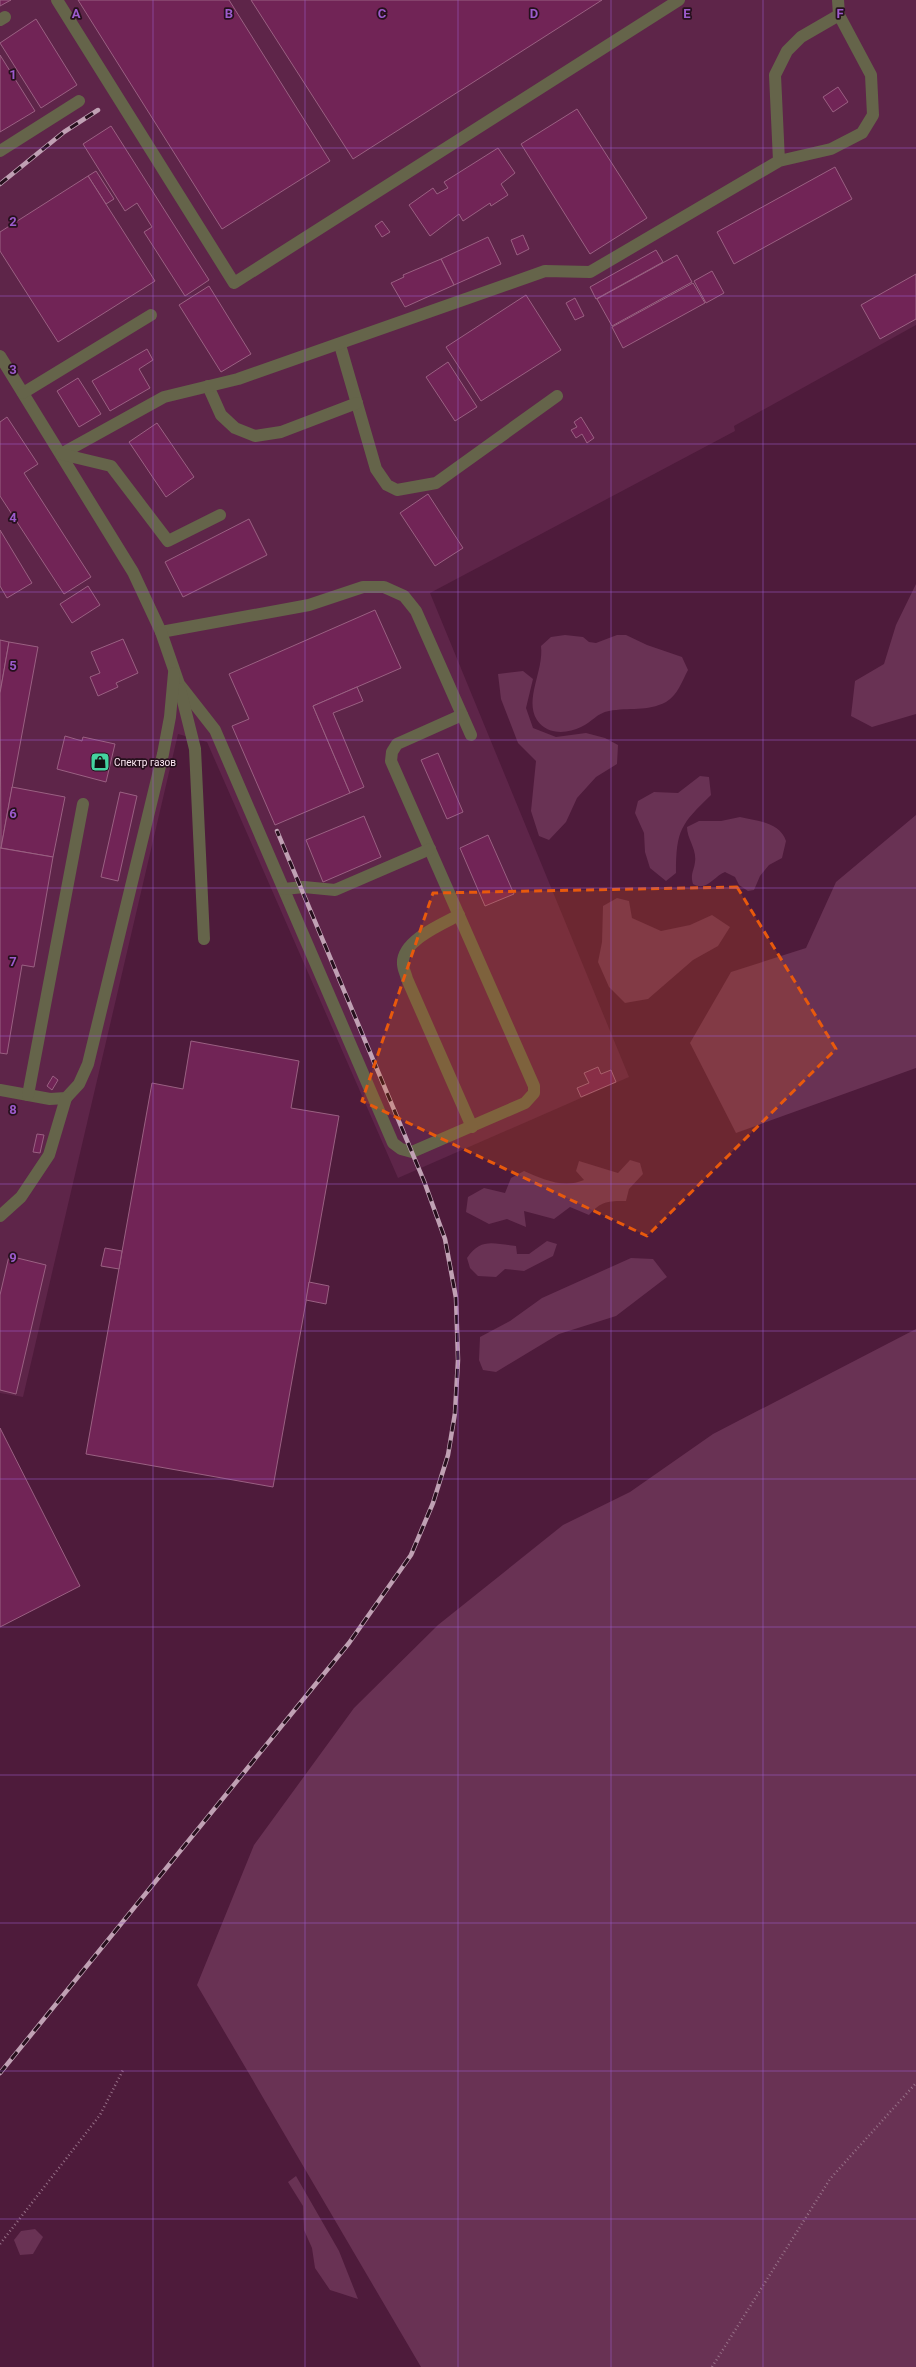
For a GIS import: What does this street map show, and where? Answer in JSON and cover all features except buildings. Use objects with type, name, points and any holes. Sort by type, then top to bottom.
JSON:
[{"type":"lane","points":[[57,0],[234,283],[679,0]]},
{"type":"lane","points":[[61,454],[164,397],[238,379],[340,345],[545,271],[590,272],[779,161],[831,148],[862,133],[873,115],[871,75],[839,15],[838,0]]},
{"type":"lane","points":[[779,161],[775,75],[786,51],[796,42],[839,15]]},
{"type":"lane","points":[[0,151],[79,101]]},
{"type":"lane","points":[[23,393],[151,315]]},
{"type":"lane","points":[[340,345],[376,469],[387,485],[397,490],[436,483],[557,396]]},
{"type":"lane","points":[[0,356],[133,572],[162,632],[179,684],[195,749],[204,939]]},
{"type":"lane","points":[[208,386],[220,415],[235,428],[255,436],[281,432],[357,403]]},
{"type":"lane","points":[[61,454],[111,466],[168,541],[220,515]]},
{"type":"lane","points":[[162,632],[309,605],[363,587],[384,587],[404,596],[416,611],[471,735]]},
{"type":"lane","points":[[0,1216],[21,1197],[49,1155],[66,1098],[79,1084],[88,1064],[163,754],[170,717],[174,670]]},
{"type":"lane","points":[[179,684],[215,730],[394,1143],[401,1149],[416,1151],[525,1103],[531,1099],[534,1086],[391,761],[392,752],[397,744],[462,715]]},
{"type":"lane","points":[[28,1095],[83,804]]},
{"type":"lane","points":[[284,889],[304,888],[335,890],[430,849]]},
{"type":"lane","points":[[459,915],[417,938],[408,947],[402,963],[407,979],[472,1126]]},
{"type":"lane","points":[[0,1090],[50,1099],[66,1098]]},
{"type":"path","points":[[0,2244],[100,2116],[123,2070]]},
{"type":"path","points":[[712,2367],[830,2179],[916,2083]]},
{"type":"highlighted area","points":[[737,887],[836,1049],[647,1236],[362,1101],[433,893]]},
{"type":"shaded area","points":[[0,0],[916,0],[916,325],[734,426],[735,431],[430,593],[629,1077],[398,1178],[207,742],[178,734],[23,1397],[0,1393]]},
{"type":"shaded area","points":[[916,584],[916,714],[872,727],[851,716],[855,681],[884,664],[896,625]]},
{"type":"shaded area","points":[[565,635],[583,637],[589,642],[596,643],[617,635],[626,635],[647,645],[682,657],[688,670],[677,692],[666,702],[652,707],[605,712],[576,729],[564,732],[552,731],[541,725],[537,720],[534,712],[533,694],[540,665],[541,646],[551,637]]},
{"type":"shaded area","points":[[523,671],[533,679],[526,708],[533,728],[556,737],[586,733],[605,738],[618,745],[617,764],[596,777],[577,798],[566,822],[549,840],[539,836],[531,811],[536,761],[518,743],[501,699],[498,674]]},
{"type":"shaded area","points":[[700,776],[709,777],[711,795],[693,813],[682,829],[677,847],[676,873],[666,881],[650,868],[645,852],[644,833],[635,813],[638,801],[654,792],[678,793]]},
{"type":"shaded area","points":[[916,815],[916,1068],[736,1133],[690,1043],[731,972],[806,948],[836,882]]},
{"type":"shaded area","points":[[740,817],[767,823],[779,830],[786,841],[782,858],[769,865],[760,876],[754,890],[748,891],[739,885],[735,877],[725,872],[706,885],[698,886],[693,884],[692,875],[695,865],[695,853],[687,827],[699,821],[721,821]]},
{"type":"shaded area","points":[[617,898],[629,901],[632,918],[661,931],[690,925],[712,915],[730,927],[718,946],[693,960],[648,999],[625,1003],[609,987],[598,962],[602,942],[603,906]]},
{"type":"shaded area","points":[[630,1160],[640,1163],[643,1174],[629,1189],[626,1201],[614,1201],[601,1204],[589,1215],[570,1207],[554,1219],[524,1211],[526,1227],[507,1219],[489,1224],[466,1212],[468,1197],[484,1188],[505,1193],[511,1178],[524,1171],[553,1182],[568,1184],[584,1180],[576,1171],[579,1161],[618,1173]]},
{"type":"shaded area","points":[[547,1241],[557,1244],[553,1256],[524,1271],[505,1269],[496,1277],[478,1276],[470,1268],[467,1258],[472,1251],[483,1244],[495,1243],[516,1246],[517,1254],[529,1254]]},
{"type":"shaded area","points":[[631,1258],[653,1259],[667,1277],[616,1316],[559,1334],[496,1372],[483,1370],[479,1360],[480,1337],[510,1321],[542,1298]]},
{"type":"shaded area","points":[[916,1329],[916,2367],[421,2367],[197,1985],[254,1845],[354,1708],[438,1625],[563,1525],[630,1492],[713,1434]]},
{"type":"shaded area","points":[[296,2176],[339,2251],[358,2299],[330,2290],[315,2268],[312,2248],[304,2230],[303,2206],[288,2182]]},
{"type":"shaded area","points":[[35,2229],[43,2237],[33,2254],[20,2255],[14,2240],[21,2231]]},
{"type":"railway","points":[[0,184],[64,132],[98,110]]},
{"type":"railway","points":[[0,2073],[349,1643],[411,1555],[433,1503],[448,1455],[455,1413],[458,1360],[456,1298],[445,1239],[424,1181],[277,831]]},
{"type":"place","name":"Спектр газов","points":[[100,762]]}]
